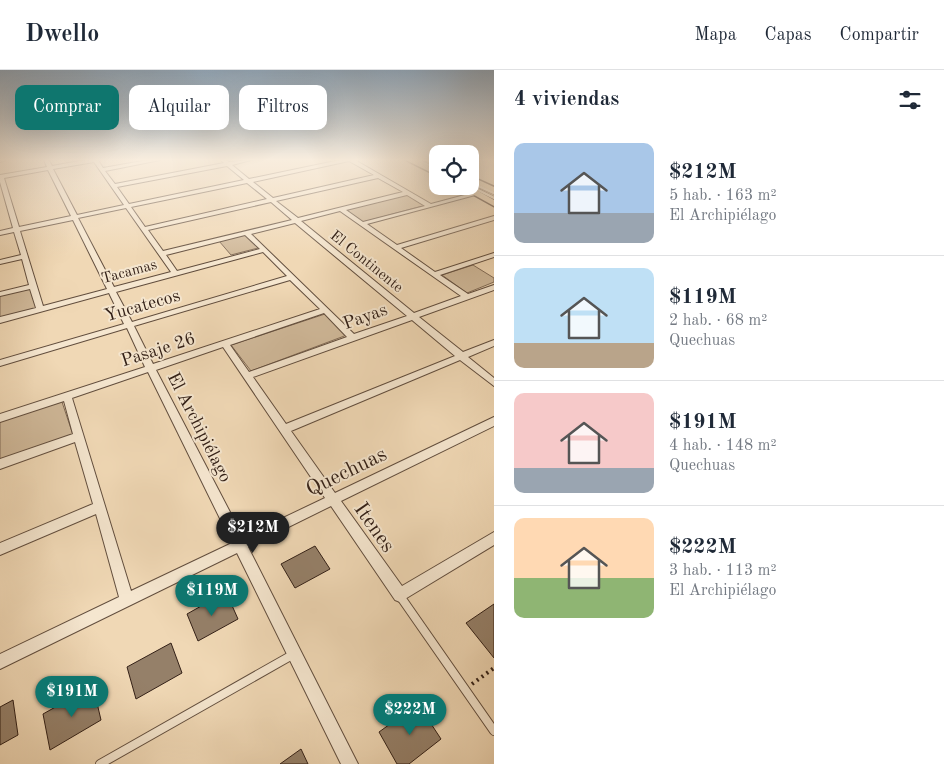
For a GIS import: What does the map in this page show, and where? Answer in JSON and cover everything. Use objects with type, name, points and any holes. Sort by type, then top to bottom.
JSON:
[{"type":"main road","points":[[478,195],[494,202]]},
{"type":"street","points":[[3,192],[40,309]]},
{"type":"street","name":"El Archipiélago","points":[[62,192],[350,764]]},
{"type":"street","points":[[118,192],[175,273]]},
{"type":"street","points":[[0,233],[193,192]]},
{"type":"street","name":"El Continente","points":[[262,192],[494,383]]},
{"type":"street","points":[[144,229],[306,192]]},
{"type":"street","points":[[161,254],[407,193],[430,206]]},
{"type":"street","points":[[362,224],[472,195]]},
{"type":"street","points":[[0,208],[9,206]]},
{"type":"street","points":[[342,209],[467,297]]},
{"type":"street","points":[[396,247],[494,218]]},
{"type":"street","points":[[247,232],[354,338]]},
{"type":"street","name":"Tacamas","points":[[0,320],[264,250]]},
{"type":"street","points":[[435,274],[494,255]]},
{"type":"street","points":[[0,262],[24,256]]},
{"type":"street","name":"Yucatecos","points":[[0,363],[292,277]]},
{"type":"street","points":[[0,294],[33,286]]},
{"type":"street","name":"Payas","points":[[247,376],[494,287]]},
{"type":"street","name":"Pasaje 26","points":[[0,418],[326,310]]},
{"type":"street","points":[[285,430],[494,343]]},
{"type":"street","name":"Itenes","points":[[225,344],[400,595]]},
{"type":"street","points":[[67,396],[128,600]]},
{"type":"street","name":"Quechuas","points":[[0,662],[494,421]]},
{"type":"street","points":[[0,464],[79,436]]},
{"type":"street","points":[[0,549],[100,507]]},
{"type":"street","points":[[400,595],[494,538]]},
{"type":"lane","points":[[483,192],[494,198]]},
{"type":"lane","name":"Itenes","points":[[400,595],[494,731]]},
{"type":"lane","points":[[100,764],[294,654]]},
{"type":"path","points":[[465,689],[494,668]]},
{"type":"shaded area","points":[[407,194],[426,205],[363,222],[345,210]]},
{"type":"shaded area","points":[[245,235],[258,248],[231,255],[219,241]]},
{"type":"shaded area","points":[[473,265],[494,278],[494,282],[467,293],[442,275]]},
{"type":"shaded area","points":[[30,288],[37,309],[0,318],[0,295]]},
{"type":"shaded area","points":[[325,314],[347,335],[251,371],[231,345]]},
{"type":"shaded area","points":[[61,399],[73,435],[0,461],[0,420]]},
{"type":"building","points":[[315,546],[330,569],[295,588],[281,564]]},
{"type":"building","points":[[226,592],[238,619],[198,641],[187,614]]},
{"type":"building","points":[[494,604],[494,658],[466,623]]},
{"type":"building","points":[[171,643],[182,673],[136,699],[127,667]]},
{"type":"building","points":[[93,686],[101,720],[50,750],[43,714]]},
{"type":"building","points":[[13,700],[18,735],[0,745],[0,707]]},
{"type":"building","points":[[418,704],[441,739],[409,764],[397,764],[379,732]]},
{"type":"building","points":[[301,749],[308,764],[280,764]]}]
